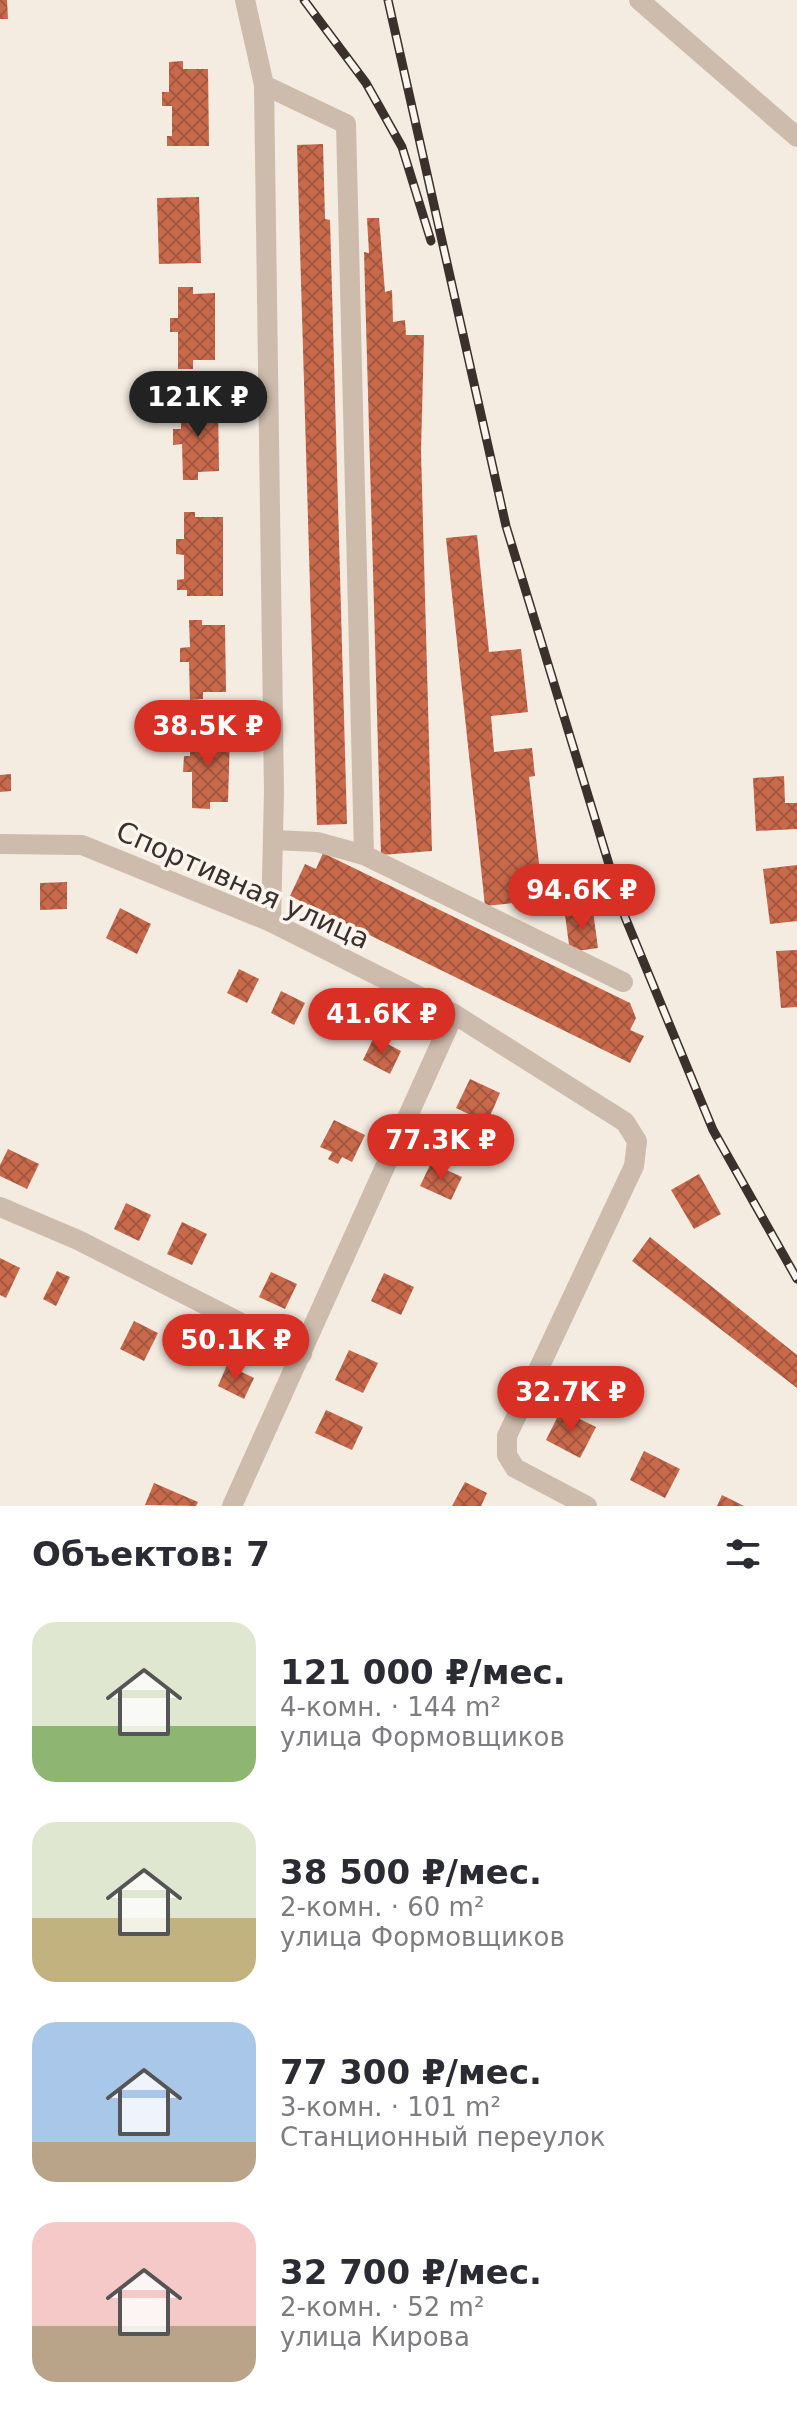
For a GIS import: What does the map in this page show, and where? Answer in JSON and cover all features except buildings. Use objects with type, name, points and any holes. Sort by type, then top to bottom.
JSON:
[{"type":"street","points":[[245,0],[264,85],[273,840],[271,922]]},
{"type":"street","points":[[639,0],[797,137]]},
{"type":"street","points":[[264,85],[346,124],[364,855]]},
{"type":"street","points":[[273,840],[317,842],[364,855],[623,982]]},
{"type":"street","name":"Спортивная улица","points":[[0,844],[82,845],[271,922],[454,1014],[625,1122],[637,1141],[634,1166],[507,1436],[507,1455],[515,1468],[587,1506]]},
{"type":"street","points":[[232,1506],[454,1014]]},
{"type":"street","points":[[0,1207],[78,1240],[302,1354]]},
{"type":"railway","points":[[304,0],[366,83],[402,147],[431,241]]},
{"type":"railway","points":[[388,0],[506,526],[625,917],[713,1130],[797,1279]]}]
